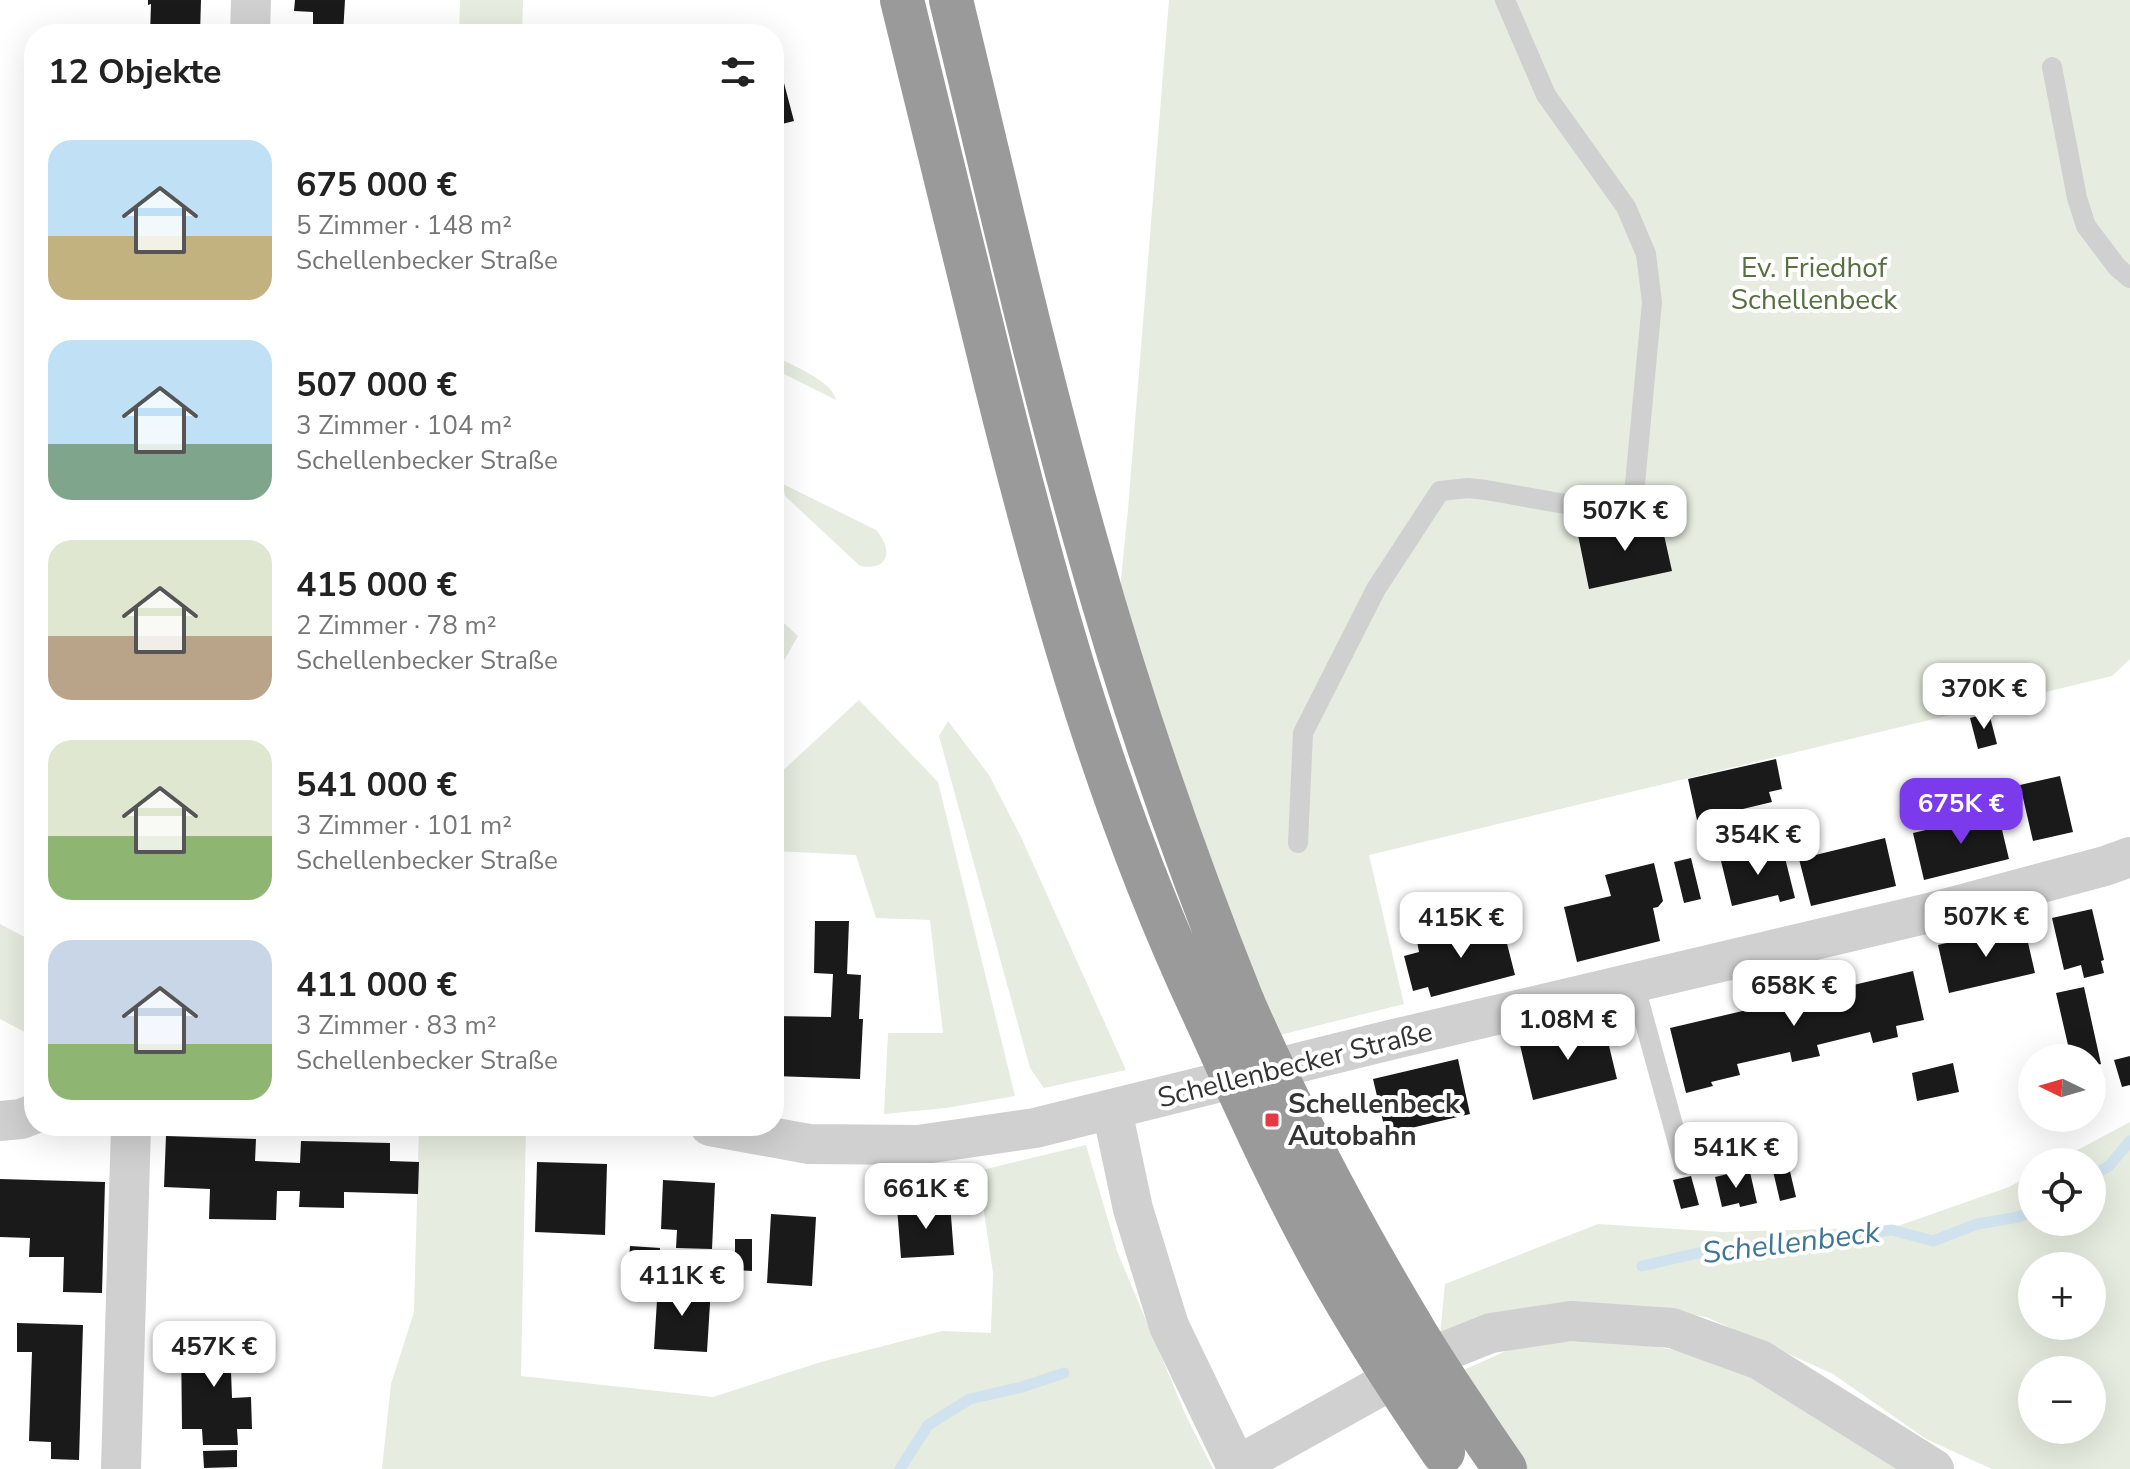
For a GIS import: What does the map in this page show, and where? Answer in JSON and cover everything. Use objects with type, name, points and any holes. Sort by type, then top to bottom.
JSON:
[{"type":"highway","points":[[902,0],[1018,471],[1063,636],[1137,860],[1224,1010],[1278,1084],[1412,1328],[1471,1456]]},
{"type":"highway","points":[[951,0],[1087,546],[1133,696],[1210,920],[1224,1010]]},
{"type":"street","points":[[250,24],[251,0]]},
{"type":"street","name":"Schellenbecker Straße","points":[[765,1136],[809,1144],[918,1145],[1035,1128],[1390,1040],[1929,913],[2130,857]]},
{"type":"street","points":[[1112,1110],[1133,1209],[1169,1326],[1237,1468],[1438,1354],[1491,1333],[1571,1321],[1672,1328],[1760,1360],[1934,1469]]},
{"type":"street","points":[[0,1121],[24,1118]]},
{"type":"street","points":[[121,1469],[131,1136]]},
{"type":"lane","points":[[1298,843],[1303,733],[1376,589],[1440,491],[1486,490],[1632,516],[1652,302],[1646,254],[1626,207],[1546,95],[1505,0]]},
{"type":"lane","points":[[2052,67],[2077,198],[2086,226],[2117,267],[2130,278]]},
{"type":"lane","points":[[1634,983],[1684,1165]]},
{"type":"green space","points":[[460,0],[523,0],[522,24],[459,24]]},
{"type":"green space","name":"Ev. Friedhof Schellenbeck","points":[[1169,0],[2130,0],[2130,659],[2112,676],[1369,855],[1404,1004],[1280,1035],[1255,990],[1119,600]]},
{"type":"green space","points":[[784,361],[827,386],[836,400],[784,374]]},
{"type":"green space","points":[[784,484],[876,530],[885,544],[886,557],[883,562],[870,567],[860,566],[785,496]]},
{"type":"green space","points":[[784,623],[798,636],[784,660]]},
{"type":"green space","points":[[859,700],[938,782],[1015,1096],[946,1108],[884,1114],[888,1033],[943,1033],[930,920],[876,918],[856,855],[784,851],[784,770]]},
{"type":"green space","points":[[948,721],[989,775],[1021,837],[1126,1070],[1044,1088],[1030,1068],[939,736]]},
{"type":"green space","points":[[0,924],[24,937],[24,1032],[0,1019]]},
{"type":"green space","points":[[2130,1122],[2130,1469],[1992,1469],[1926,1439],[1833,1374],[1706,1317],[1653,1309],[1440,1335],[1445,1284],[1598,1224],[1723,1232],[1895,1227],[2018,1182],[2018,1236],[2106,1236],[2106,1148],[2081,1148]]},
{"type":"green space","points":[[419,1136],[526,1136],[521,1376],[713,1397],[821,1362],[942,1331],[991,1333],[993,1273],[978,1171],[1086,1145],[1117,1251],[1187,1418],[1213,1469],[382,1469],[391,1384],[414,1312]]},
{"type":"green space","points":[[1601,1339],[1689,1352],[1769,1382],[1902,1469],[1521,1469],[1464,1370],[1519,1345]]},
{"type":"building","points":[[148,0],[201,0],[200,24],[150,24],[151,4],[148,5]]},
{"type":"building","points":[[295,0],[345,0],[344,24],[313,24],[313,12],[294,11]]},
{"type":"building","points":[[784,83],[794,121],[784,124]]},
{"type":"building","points":[[1660,517],[1672,571],[1589,589],[1578,535]]},
{"type":"building","points":[[1989,713],[1997,744],[1978,749],[1970,718]]},
{"type":"building","points":[[1776,759],[1782,789],[1769,792],[1772,802],[1697,820],[1688,779]]},
{"type":"building","points":[[2060,776],[2073,832],[2033,841],[2020,785]]},
{"type":"building","points":[[1998,813],[2009,859],[1924,880],[1913,833]]},
{"type":"building","points":[[1885,838],[1896,886],[1811,906],[1799,859]]},
{"type":"building","points":[[1782,846],[1795,898],[1780,902],[1778,895],[1732,906],[1721,861]]},
{"type":"building","points":[[1691,858],[1701,899],[1684,903],[1674,862]]},
{"type":"building","points":[[1654,863],[1663,901],[1653,908],[1660,941],[1577,962],[1564,907],[1611,896],[1605,875]]},
{"type":"building","points":[[2092,909],[2104,973],[2084,978],[2081,965],[2064,970],[2052,918]]},
{"type":"building","points":[[1501,920],[1515,975],[1431,997],[1428,987],[1413,991],[1404,956],[1419,952],[1417,941]]},
{"type":"building","points":[[815,921],[849,921],[847,974],[861,975],[859,1019],[863,1019],[860,1079],[784,1076],[784,1016],[831,1017],[833,974],[814,973]]},
{"type":"building","points":[[2024,925],[2035,973],[1949,993],[1938,945]]},
{"type":"building","points":[[1913,971],[1924,1020],[1896,1026],[1898,1037],[1873,1043],[1870,1032],[1817,1045],[1820,1056],[1792,1062],[1790,1052],[1737,1064],[1740,1075],[1711,1082],[1713,1086],[1686,1093],[1670,1028]]},
{"type":"building","points":[[2084,987],[2097,1044],[2068,1044],[2056,993]]},
{"type":"building","points":[[1604,1025],[1617,1079],[1533,1100],[1520,1045]]},
{"type":"building","points":[[2130,1056],[2130,1085],[2122,1087],[2114,1060]]},
{"type":"building","points":[[1458,1059],[1470,1114],[1386,1134],[1373,1079]]},
{"type":"building","points":[[1953,1063],[1959,1092],[1917,1101],[1912,1073]]},
{"type":"building","points":[[166,1136],[256,1139],[255,1161],[300,1163],[301,1141],[390,1143],[390,1161],[419,1162],[418,1194],[344,1192],[344,1208],[299,1207],[300,1191],[277,1191],[276,1220],[209,1219],[210,1189],[164,1187]]},
{"type":"building","points":[[537,1162],[607,1164],[605,1235],[535,1232]]},
{"type":"building","points":[[1789,1167],[1796,1197],[1780,1201],[1773,1171]]},
{"type":"building","points":[[1750,1172],[1757,1203],[1722,1207],[1715,1177]]},
{"type":"building","points":[[1691,1176],[1699,1205],[1681,1209],[1673,1180]]},
{"type":"building","points":[[0,1179],[105,1182],[102,1293],[63,1292],[64,1257],[29,1257],[30,1238],[0,1237]]},
{"type":"building","points":[[663,1180],[715,1183],[712,1249],[676,1248],[677,1230],[661,1229]]},
{"type":"building","points":[[950,1203],[954,1255],[901,1258],[897,1207]]},
{"type":"building","points":[[771,1214],[816,1217],[812,1286],[767,1283]]},
{"type":"building","points":[[735,1239],[752,1239],[752,1271],[735,1270]]},
{"type":"building","points":[[630,1246],[660,1248],[658,1278],[628,1276]]},
{"type":"building","points":[[658,1284],[711,1287],[707,1352],[654,1349]]},
{"type":"building","points":[[17,1323],[83,1325],[79,1460],[51,1459],[51,1442],[29,1441],[32,1352],[17,1352]]},
{"type":"building","points":[[249,1338],[249,1370],[231,1371],[232,1398],[251,1397],[252,1429],[237,1429],[238,1445],[203,1445],[202,1429],[182,1429],[181,1339]]},
{"type":"building","points":[[237,1450],[237,1467],[204,1468],[203,1451]]},
{"type":"waterway","name":"Schellenbeck","points":[[2106,1168],[2130,1141]]},
{"type":"waterway","name":"Schellenbeck","points":[[1642,1266],[1698,1253],[1892,1230],[1933,1241],[1977,1224],[2018,1217]]},
{"type":"waterway","name":"Schellenbeck","points":[[900,1469],[928,1425],[970,1399],[1064,1373]]},
{"type":"place","name":"Schellenbeck Autobahn","points":[[1272,1120]]}]
